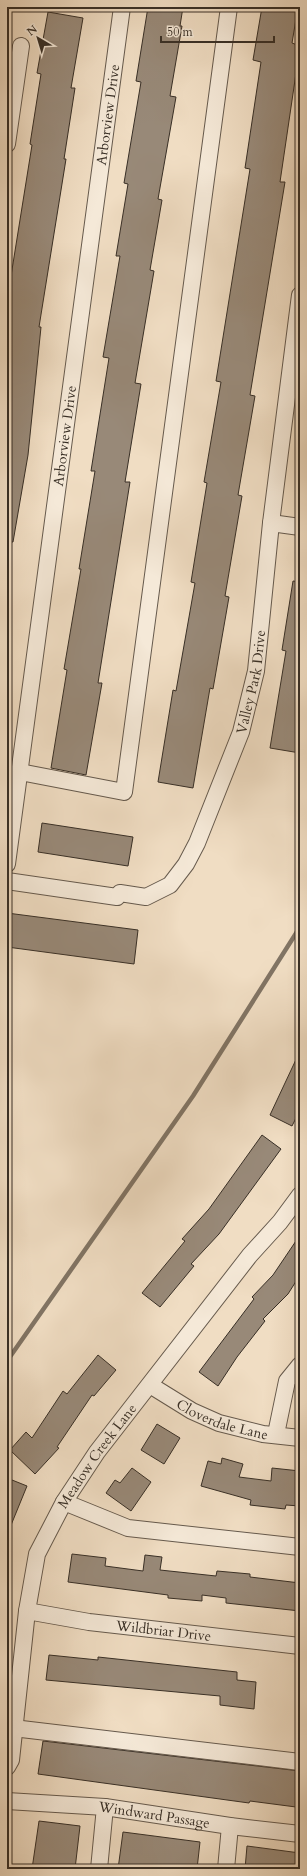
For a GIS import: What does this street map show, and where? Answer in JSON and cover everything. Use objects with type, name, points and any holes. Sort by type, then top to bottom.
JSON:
[{"type":"street","name":"Arborview Drive","points":[[7,864],[122,7]]},
{"type":"street","points":[[20,772],[124,792],[229,7]]},
{"type":"street","points":[[7,144],[20,46]]},
{"type":"street","name":"Valley Park Drive","points":[[7,881],[117,898],[120,893],[146,897],[170,885],[186,864],[197,843],[240,732],[256,671],[272,523],[300,295]]},
{"type":"street","points":[[272,523],[300,527]]},
{"type":"street","name":"Meadow Creek Lane","points":[[7,1767],[11,1760],[13,1728],[37,1554],[64,1502],[97,1452],[250,1255],[280,1222],[300,1195]]},
{"type":"street","points":[[276,1434],[287,1381],[300,1365]]},
{"type":"street","name":"Cloverdale Lane","points":[[150,1385],[192,1411],[219,1423],[263,1434],[276,1434],[300,1438]]},
{"type":"street","points":[[64,1502],[128,1528],[300,1547]]},
{"type":"street","name":"Wildbriar Drive","points":[[28,1611],[89,1622],[300,1646]]},
{"type":"street","points":[[13,1728],[300,1762]]},
{"type":"street","name":"Windward Passage","points":[[7,1801],[105,1807],[230,1826],[300,1834]]},
{"type":"street","points":[[99,1869],[105,1807]]},
{"type":"street","points":[[226,1869],[230,1826]]},
{"type":"building","points":[[148,7],[183,7],[180,26],[182,26],[170,96],[176,97],[158,199],[162,200],[150,270],[154,271],[135,383],[141,384],[125,482],[130,482],[98,683],[102,683],[86,775],[51,768],[67,670],[64,669],[81,569],[79,569],[95,471],[91,471],[109,358],[103,357],[120,256],[116,256],[128,184],[124,183],[141,82],[136,81]]},
{"type":"building","points":[[262,7],[298,7],[292,43],[300,46],[280,182],[285,182],[250,395],[255,396],[238,495],[242,496],[225,596],[229,597],[213,689],[210,688],[193,788],[158,782],[173,690],[176,691],[195,583],[191,582],[207,483],[204,482],[221,382],[216,381],[250,169],[245,168],[261,62],[253,60]]},
{"type":"building","points":[[48,12],[83,18],[71,88],[75,88],[64,159],[66,159],[39,327],[41,327],[28,455],[13,542],[7,542],[7,301],[32,145],[30,144],[41,74],[37,73]]},
{"type":"building","points":[[293,581],[300,582],[300,753],[270,748],[286,651],[282,650]]},
{"type":"building","points":[[42,823],[133,837],[128,866],[38,852]]},
{"type":"building","points":[[7,913],[138,930],[134,964],[7,947]]},
{"type":"building","points":[[300,1051],[300,1110],[292,1126],[270,1115]]},
{"type":"building","points":[[262,1135],[281,1149],[219,1234],[191,1264],[194,1266],[160,1307],[142,1293],[185,1241],[182,1239],[209,1209]]},
{"type":"building","points":[[300,1235],[300,1275],[288,1294],[263,1319],[265,1321],[237,1357],[218,1386],[199,1372],[254,1299],[252,1297],[273,1275]]},
{"type":"building","points":[[98,1355],[116,1370],[94,1396],[92,1395],[57,1447],[59,1448],[35,1474],[10,1450],[26,1432],[32,1438],[63,1391],[67,1394]]},
{"type":"building","points":[[157,1424],[180,1438],[164,1464],[141,1450]]},
{"type":"building","points":[[222,1458],[243,1464],[239,1477],[271,1481],[272,1468],[300,1471],[300,1506],[286,1505],[285,1509],[250,1505],[251,1500],[201,1486],[208,1461],[221,1464]]},
{"type":"building","points":[[132,1468],[151,1482],[131,1511],[106,1493],[115,1480],[120,1483]]},
{"type":"building","points":[[7,1478],[27,1486],[7,1535]]},
{"type":"building","points":[[72,1554],[106,1558],[105,1566],[143,1571],[145,1555],[162,1557],[160,1570],[216,1576],[217,1571],[250,1574],[250,1577],[300,1583],[300,1611],[226,1603],[226,1598],[202,1595],[202,1601],[168,1598],[168,1595],[68,1582]]},
{"type":"building","points":[[49,1655],[98,1660],[98,1657],[237,1672],[237,1680],[256,1682],[254,1709],[220,1705],[220,1696],[46,1680]]},
{"type":"building","points":[[43,1741],[300,1771],[296,1807],[250,1801],[249,1803],[38,1774]]},
{"type":"building","points":[[39,1821],[80,1826],[75,1869],[32,1869]]},
{"type":"building","points":[[123,1832],[200,1842],[197,1869],[118,1869]]},
{"type":"building","points":[[247,1846],[300,1853],[300,1869],[245,1869]]},
{"type":"waterway","points":[[7,1361],[193,1096],[300,927]]}]
